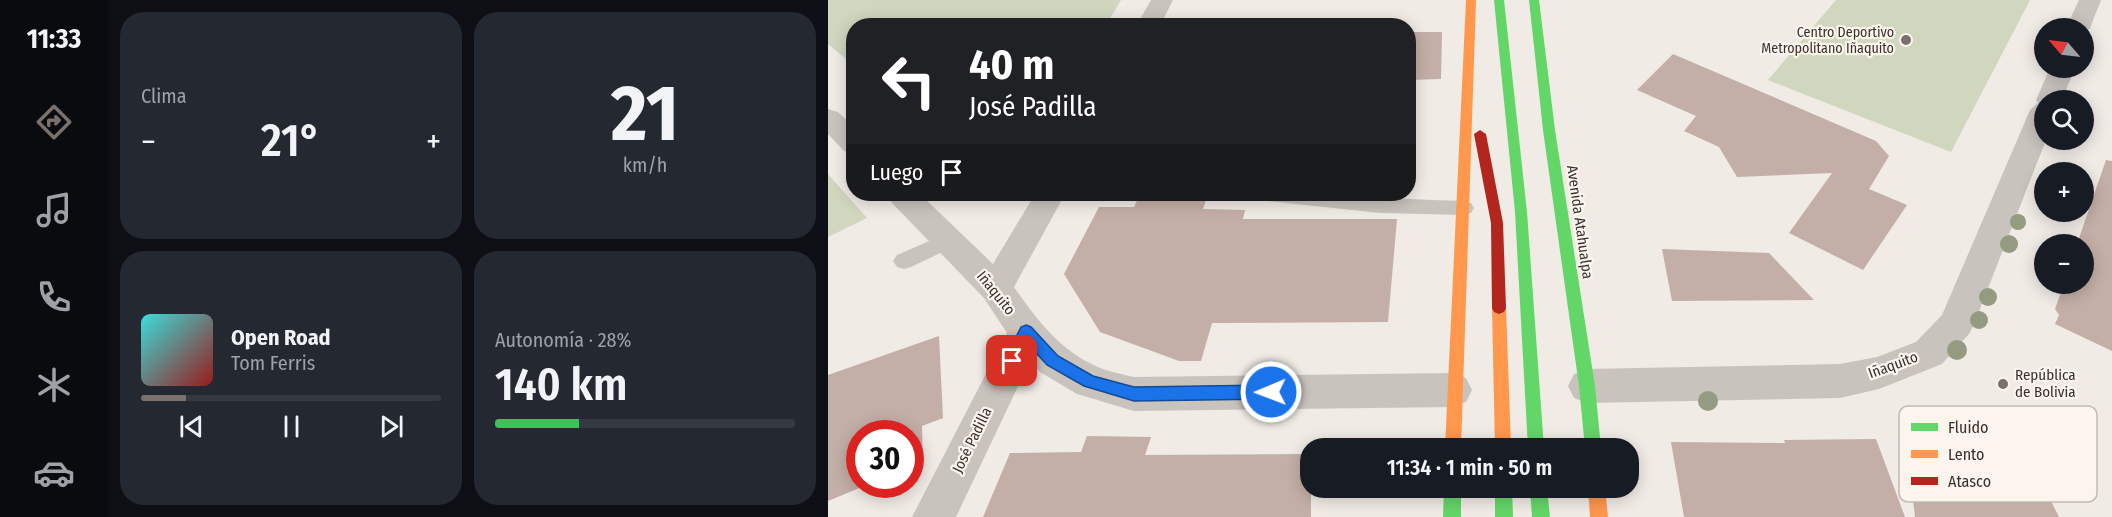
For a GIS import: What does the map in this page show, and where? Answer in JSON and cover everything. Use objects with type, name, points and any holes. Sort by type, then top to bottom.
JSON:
[{"type":"main road","points":[[1453,438],[1453,390],[1471,85],[1471,0]]},
{"type":"main road","points":[[1499,0],[1521,212],[1535,438]]},
{"type":"main road","name":"Avenida Atahualpa","points":[[1534,0],[1549,130],[1587,386],[1592,438]]},
{"type":"main road","points":[[1471,85],[1497,223],[1503,438]]},
{"type":"main road","points":[[1539,161],[1549,130]]},
{"type":"main road","points":[[1521,212],[1531,182]]},
{"type":"main road","points":[[1452,517],[1453,498]]},
{"type":"main road","points":[[1504,498],[1504,517]]},
{"type":"main road","points":[[1540,498],[1541,517]]},
{"type":"main road","points":[[1597,498],[1599,517]]},
{"type":"street","points":[[1152,18],[1162,0]]},
{"type":"street","points":[[2082,18],[2090,0]]},
{"type":"street","points":[[828,118],[846,136]]},
{"type":"street","name":"Iñaquito","points":[[1587,386],[1840,381],[1879,373],[1929,353],[1956,324],[2034,134]]},
{"type":"street","name":"Iñaquito","points":[[909,201],[996,288],[1026,332],[1053,361],[1090,382],[1134,394],[1453,390]]},
{"type":"street","points":[[996,288],[1046,201]]},
{"type":"street","name":"José Padilla","points":[[934,517],[1026,332]]},
{"type":"lane","points":[[1333,201],[1380,206],[1464,208]]},
{"type":"lane","points":[[904,261],[948,241]]},
{"type":"green space","points":[[828,0],[1121,0],[1110,18],[846,18],[846,59],[828,44]]},
{"type":"green space","name":"Centro Deportivo Metropolitano Iñaquito","points":[[1836,0],[2030,0],[1951,152],[1768,80]]},
{"type":"green space","points":[[828,174],[846,194],[846,201],[852,201],[867,218],[828,237]]},
{"type":"building","points":[[1416,32],[1442,32],[1441,79],[1416,80]]},
{"type":"building","points":[[1673,54],[1876,141],[1889,156],[1869,189],[1907,205],[1863,270],[1789,233],[1832,173],[1737,177],[1719,147],[1684,131],[1696,116],[1637,90]]},
{"type":"building","points":[[2106,160],[2112,161],[2112,351],[2055,324],[2059,315],[2055,309],[2060,294],[2094,294],[2094,234],[2080,234],[2085,222],[2094,222],[2094,195]]},
{"type":"building","points":[[1137,201],[1206,201],[1203,209],[1245,210],[1243,219],[1397,219],[1388,322],[1212,323],[1201,361],[1179,361],[1100,332],[1064,274],[1099,207],[1134,207]]},
{"type":"building","points":[[1662,249],[1769,253],[1814,300],[1672,301]]},
{"type":"building","points":[[939,336],[943,418],[924,425],[924,420],[846,420],[846,494],[828,501],[828,375]]},
{"type":"building","points":[[1087,436],[1151,437],[1145,455],[1300,454],[1300,498],[1311,498],[1311,517],[983,517],[1010,453],[1081,452]]},
{"type":"building","points":[[1876,439],[1905,517],[1684,517],[1671,442],[1785,443],[1784,440]]},
{"type":"building","points":[[1913,502],[2052,502],[2059,517],[1915,517]]},
{"type":"traffic: fast","points":[[1499,0],[1521,212],[1535,438]]},
{"type":"traffic: fast","points":[[1534,0],[1549,130],[1587,386],[1592,438]]},
{"type":"traffic: fast","points":[[1452,517],[1453,498]]},
{"type":"traffic: fast","points":[[1504,498],[1504,517]]},
{"type":"traffic: fast","points":[[1540,498],[1541,517]]},
{"type":"traffic: slow","points":[[1453,438],[1471,0]]},
{"type":"traffic: slow","points":[[1499,308],[1503,438]]},
{"type":"traffic: slow","points":[[1598,498],[1599,517]]},
{"type":"traffic: jam","points":[[1480,134],[1497,223],[1499,308]]},
{"type":"place","name":"Centro Deportivo Metropolitano Iñaquito","points":[[1906,40]]},
{"type":"place","name":"República de Bolivia","points":[[2003,384]]},
{"type":"route","points":[[1012,361],[1026,332],[1053,361],[1090,382],[1134,394],[1271,392]]}]
